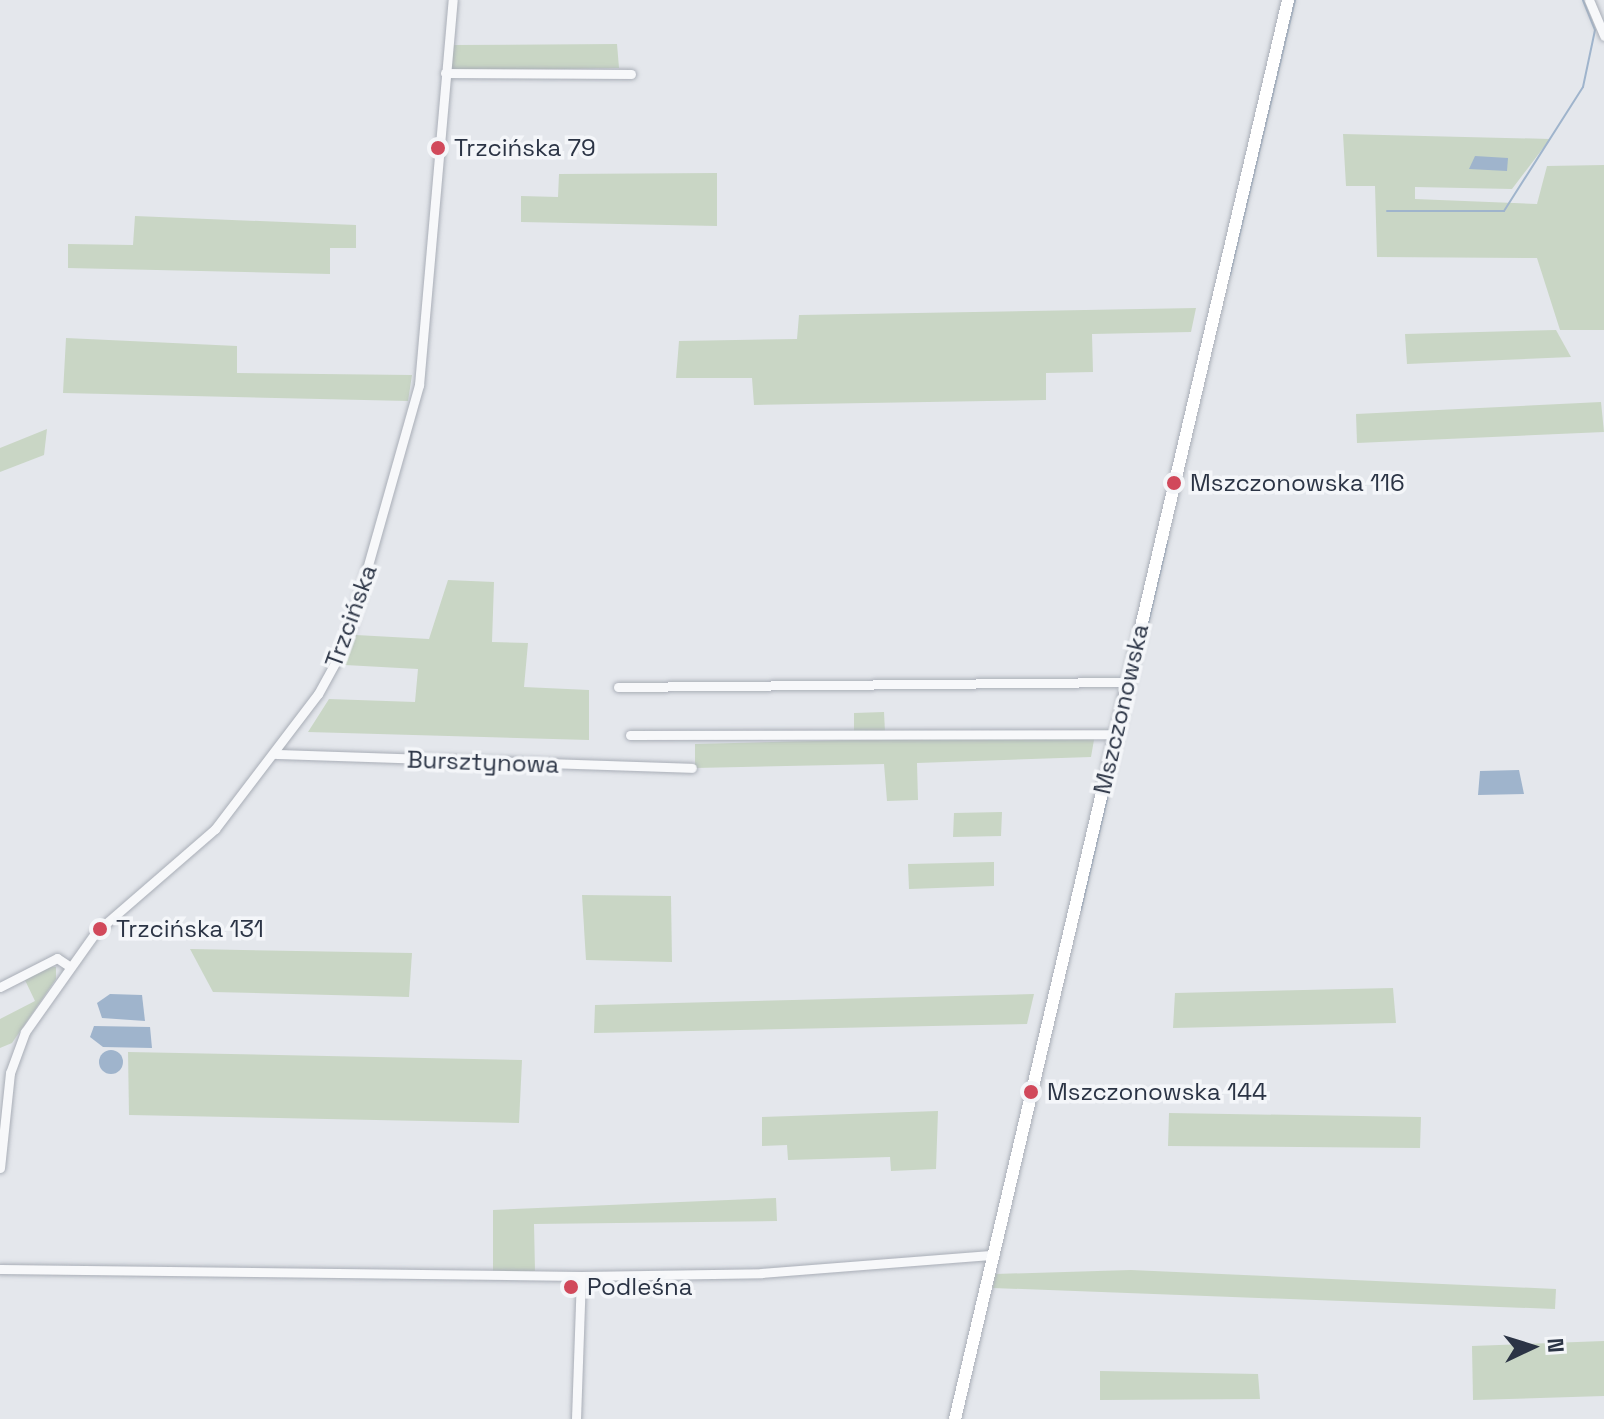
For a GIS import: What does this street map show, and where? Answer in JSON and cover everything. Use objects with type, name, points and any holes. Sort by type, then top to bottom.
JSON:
[{"type":"main road","name":"Mszczonowska","points":[[955,1419],[1288,0]]},
{"type":"street","name":"Trzcińska","points":[[0,1168],[5,1073],[18,1045],[69,966],[95,933],[215,829],[275,754],[346,643],[412,420],[453,0]]},
{"type":"street","points":[[1589,0],[1604,36]]},
{"type":"street","points":[[445,73],[631,74]]},
{"type":"street","points":[[618,687],[1128,682]]},
{"type":"street","points":[[630,735],[1116,734]]},
{"type":"street","name":"Bursztynowa","points":[[275,754],[692,768]]},
{"type":"street","points":[[0,987],[57,958],[69,966]]},
{"type":"street","points":[[0,1269],[581,1276],[762,1273],[992,1255]]},
{"type":"street","points":[[576,1419],[581,1276]]},
{"type":"green space","points":[[617,44],[619,68],[450,71],[453,45]]},
{"type":"green space","points":[[1343,134],[1550,139],[1512,189],[1415,187],[1415,199],[1537,204],[1547,166],[1604,165],[1604,330],[1560,330],[1537,258],[1377,257],[1375,186],[1346,186]]},
{"type":"green space","points":[[717,173],[717,226],[521,222],[521,196],[558,197],[559,174]]},
{"type":"green space","points":[[135,216],[356,225],[356,248],[330,248],[330,274],[68,268],[68,244],[133,245]]},
{"type":"green space","points":[[1196,308],[1191,332],[1092,334],[1093,372],[1046,373],[1046,400],[754,405],[752,378],[676,378],[679,341],[797,339],[799,315]]},
{"type":"green space","points":[[1556,330],[1571,357],[1407,364],[1405,334]]},
{"type":"green space","points":[[66,338],[237,346],[237,373],[412,375],[408,401],[63,393]]},
{"type":"green space","points":[[1601,402],[1604,432],[1357,443],[1356,414]]},
{"type":"green space","points":[[47,429],[44,455],[0,472],[0,448]]},
{"type":"green space","points":[[448,580],[494,582],[492,642],[528,643],[524,687],[589,690],[589,740],[308,732],[329,699],[415,702],[418,669],[345,665],[356,635],[429,639]]},
{"type":"green space","points":[[884,712],[885,732],[854,733],[854,713]]},
{"type":"green space","points":[[1095,734],[1091,757],[917,763],[918,800],[887,801],[884,764],[695,768],[695,744]]},
{"type":"green space","points":[[1002,812],[1001,836],[953,837],[954,813]]},
{"type":"green space","points":[[994,862],[994,886],[909,889],[908,864]]},
{"type":"green space","points":[[582,895],[671,896],[672,962],[586,960]]},
{"type":"green space","points":[[190,949],[412,953],[409,997],[213,992]]},
{"type":"green space","points":[[47,966],[56,967],[56,979],[12,1043],[0,1048],[0,1019],[35,1001],[24,978]]},
{"type":"green space","points":[[1393,988],[1396,1023],[1173,1028],[1175,993]]},
{"type":"green space","points":[[1034,994],[1027,1024],[594,1033],[595,1005]]},
{"type":"green space","points":[[128,1052],[522,1060],[519,1123],[129,1115]]},
{"type":"green space","points":[[938,1111],[936,1169],[891,1171],[890,1157],[788,1160],[787,1145],[762,1146],[762,1117]]},
{"type":"green space","points":[[1169,1113],[1421,1117],[1420,1148],[1168,1146]]},
{"type":"green space","points":[[776,1198],[777,1221],[534,1224],[535,1271],[493,1272],[493,1210]]},
{"type":"green space","points":[[1131,1270],[1556,1289],[1555,1309],[993,1288],[995,1274]]},
{"type":"green space","points":[[1604,1341],[1604,1396],[1473,1400],[1472,1346]]},
{"type":"green space","points":[[1100,1371],[1258,1374],[1260,1399],[1100,1400]]},
{"type":"water","points":[[1475,156],[1508,158],[1507,171],[1469,169]]},
{"type":"water","points":[[1519,770],[1524,794],[1478,795],[1480,771]]},
{"type":"water","points":[[110,994],[142,995],[145,1021],[102,1018],[97,1003]]},
{"type":"water","points":[[94,1026],[150,1027],[152,1048],[103,1047],[90,1037]]},
{"type":"water","points":[[111,1050],[120,1053],[123,1062],[120,1071],[111,1074],[102,1071],[99,1062],[102,1053]]},
{"type":"waterway","points":[[1230,275],[1295,0]]},
{"type":"waterway","points":[[1387,211],[1504,211],[1583,87],[1595,30],[1583,0]]},
{"type":"waterway","points":[[1081,910],[1167,542]]},
{"type":"place","name":"Trzcińska 79","points":[[438,148]]},
{"type":"place","name":"Mszczonowska 116","points":[[1174,483]]},
{"type":"place","name":"Trzcińska 131","points":[[100,929]]},
{"type":"place","name":"Mszczonowska 144","points":[[1031,1092]]},
{"type":"place","name":"Podleśna","points":[[571,1287]]}]
